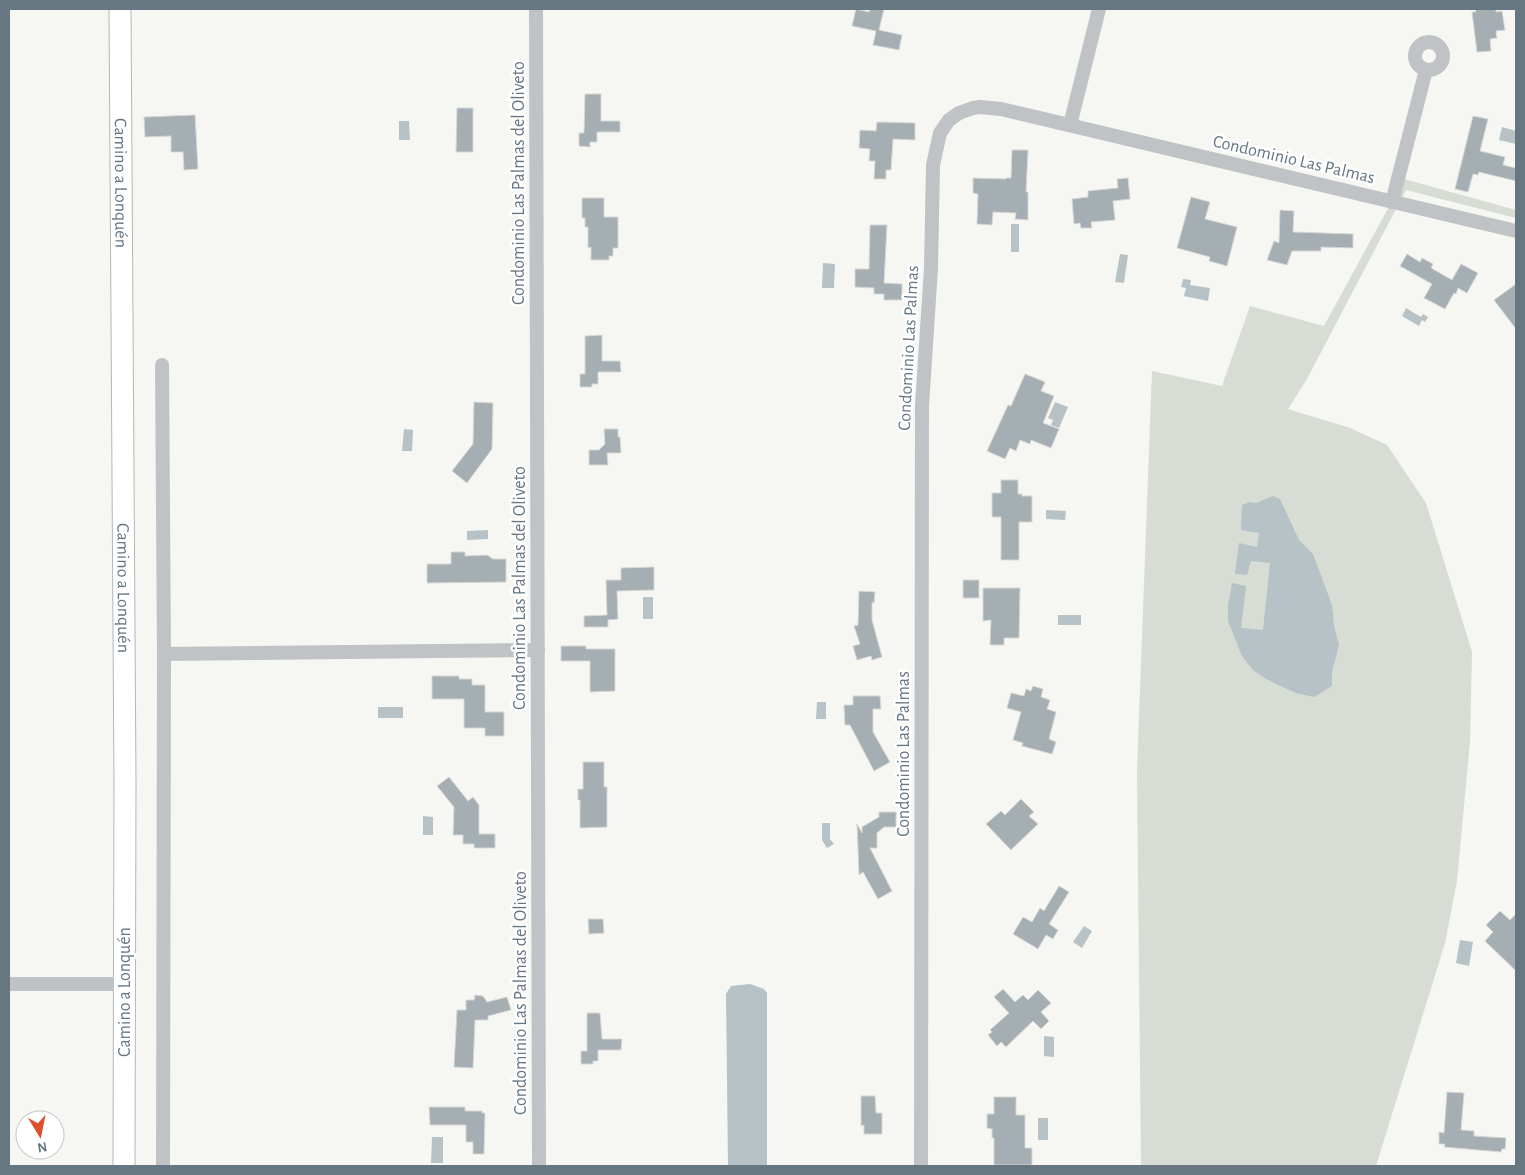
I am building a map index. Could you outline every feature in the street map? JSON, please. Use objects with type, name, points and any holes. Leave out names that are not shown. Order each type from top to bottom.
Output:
[{"type":"main road","name":"Camino a Lonquén","points":[[120,9],[125,783],[124,1166]]},
{"type":"street","name":"Condominio Las Palmas del Oliveto","points":[[536,9],[539,1166]]},
{"type":"street","points":[[1070,125],[1099,9]]},
{"type":"street","points":[[1392,202],[1426,70]]},
{"type":"street","name":"Condominio Las Palmas","points":[[921,1166],[922,406],[932,268],[935,157],[940,133],[946,123],[959,112],[973,108],[1001,109],[1516,231]]},
{"type":"street","points":[[162,365],[164,1166]]},
{"type":"street","points":[[164,654],[538,650]]},
{"type":"street","points":[[9,984],[124,984]]},
{"type":"shaded area","points":[[399,121],[409,121],[410,140],[399,140]]},
{"type":"shaded area","points":[[1502,127],[1516,131],[1516,144],[1499,140]]},
{"type":"shaded area","points":[[1404,179],[1516,210],[1516,218],[1406,190],[1307,379],[1288,409],[1350,428],[1387,445],[1426,503],[1472,652],[1470,741],[1457,881],[1445,943],[1376,1166],[1141,1166],[1137,770],[1152,371],[1222,386],[1250,306],[1324,326]]},
{"type":"shaded area","points":[[1011,224],[1019,224],[1019,252],[1011,252]]},
{"type":"shaded area","points":[[1120,254],[1128,255],[1124,283],[1115,282]]},
{"type":"shaded area","points":[[823,263],[835,264],[834,288],[822,288]]},
{"type":"shaded area","points":[[1183,279],[1191,280],[1190,285],[1210,288],[1208,301],[1184,296],[1186,288],[1181,287]]},
{"type":"shaded area","points":[[1406,308],[1421,317],[1423,314],[1428,317],[1425,322],[1422,320],[1419,326],[1402,316]]},
{"type":"shaded area","points":[[1055,402],[1068,407],[1059,428],[1051,425],[1053,420],[1048,418]]},
{"type":"shaded area","points":[[404,429],[413,430],[412,451],[402,451]]},
{"type":"shaded area","points":[[1273,496],[1280,499],[1299,540],[1313,554],[1332,605],[1334,626],[1339,645],[1332,672],[1332,686],[1314,697],[1296,693],[1268,680],[1253,670],[1242,656],[1228,621],[1228,606],[1232,583],[1246,586],[1241,628],[1263,630],[1270,563],[1251,561],[1247,575],[1235,574],[1239,543],[1257,547],[1259,533],[1241,530],[1242,505],[1250,502],[1256,503]]},
{"type":"shaded area","points":[[1046,510],[1066,511],[1065,520],[1046,519]]},
{"type":"shaded area","points":[[488,530],[488,539],[467,540],[467,531]]},
{"type":"shaded area","points":[[643,597],[653,597],[653,619],[643,619]]},
{"type":"shaded area","points":[[1058,615],[1081,615],[1081,625],[1058,625]]},
{"type":"shaded area","points":[[817,702],[826,702],[826,719],[816,719]]},
{"type":"shaded area","points":[[378,707],[403,707],[403,718],[378,718]]},
{"type":"shaded area","points":[[423,816],[433,817],[433,835],[423,835]]},
{"type":"shaded area","points":[[822,823],[830,823],[830,839],[834,844],[827,848],[822,840]]},
{"type":"shaded area","points":[[1084,926],[1092,931],[1082,948],[1073,942]]},
{"type":"shaded area","points":[[1460,940],[1473,942],[1469,966],[1456,963]]},
{"type":"shaded area","points":[[750,984],[764,989],[767,993],[767,1166],[728,1166],[726,994],[731,986]]},
{"type":"shaded area","points":[[1044,1036],[1054,1037],[1054,1057],[1044,1056]]},
{"type":"shaded area","points":[[1038,1118],[1048,1118],[1048,1140],[1038,1140]]},
{"type":"shaded area","points":[[432,1137],[443,1137],[443,1163],[431,1163]]},
{"type":"building","points":[[856,9],[869,12],[870,9],[884,9],[879,30],[902,35],[899,50],[873,45],[876,31],[852,26]]},
{"type":"building","points":[[1475,9],[1496,9],[1496,12],[1502,11],[1505,30],[1496,31],[1497,38],[1490,39],[1491,51],[1477,52],[1472,12],[1476,12]]},
{"type":"building","points":[[585,94],[601,94],[601,121],[620,121],[620,132],[597,132],[597,142],[590,142],[590,147],[579,146],[579,133],[584,133]]},
{"type":"building","points":[[457,108],[473,108],[473,152],[456,152]]},
{"type":"building","points":[[195,115],[198,169],[184,170],[183,152],[171,152],[171,136],[145,137],[144,117]]},
{"type":"building","points":[[1473,116],[1488,119],[1480,151],[1505,157],[1503,165],[1516,168],[1516,181],[1479,172],[1478,175],[1473,174],[1468,192],[1455,189]]},
{"type":"building","points":[[877,122],[915,123],[915,140],[893,139],[891,170],[886,170],[886,179],[874,179],[875,161],[869,161],[870,149],[859,148],[860,130],[876,131]]},
{"type":"building","points":[[1012,150],[1028,150],[1026,192],[1028,192],[1028,220],[1015,219],[1016,213],[993,212],[992,225],[977,224],[978,194],[973,193],[973,178],[1011,178]]},
{"type":"building","points":[[1128,178],[1130,199],[1113,201],[1115,220],[1091,222],[1092,228],[1081,228],[1080,223],[1074,224],[1072,199],[1088,197],[1088,191],[1118,188],[1117,179]]},
{"type":"building","points":[[1191,197],[1210,202],[1205,219],[1237,227],[1227,266],[1209,261],[1210,257],[1177,248]]},
{"type":"building","points":[[582,198],[604,198],[604,217],[618,217],[618,248],[613,248],[613,256],[609,256],[609,260],[591,260],[591,247],[588,248],[588,227],[585,227],[585,218],[582,218]]},
{"type":"building","points":[[1280,210],[1294,211],[1293,232],[1353,234],[1353,248],[1321,247],[1321,251],[1292,251],[1287,265],[1267,260],[1274,241],[1279,243]]},
{"type":"building","points":[[870,225],[887,225],[884,283],[902,284],[902,300],[884,300],[884,294],[874,294],[874,288],[855,287],[855,269],[869,269]]},
{"type":"building","points":[[1407,254],[1420,262],[1422,258],[1433,264],[1431,268],[1452,280],[1461,264],[1478,273],[1467,293],[1458,288],[1445,309],[1424,298],[1432,284],[1400,266]]},
{"type":"building","points":[[1516,284],[1516,329],[1494,300]]},
{"type":"building","points":[[602,335],[602,361],[620,361],[621,372],[598,372],[598,384],[592,384],[592,387],[580,387],[580,374],[585,374],[585,336]]},
{"type":"building","points":[[1025,374],[1045,382],[1041,391],[1054,396],[1043,423],[1059,429],[1051,448],[1031,440],[1030,444],[1020,440],[1016,451],[1010,448],[1005,459],[987,451],[1008,405],[1011,406]]},
{"type":"building","points":[[474,402],[493,403],[492,449],[467,483],[452,471],[473,444]]},
{"type":"building","points":[[604,429],[618,429],[621,453],[607,453],[608,465],[589,465],[589,450],[599,450],[605,444]]},
{"type":"building","points":[[1001,480],[1018,480],[1018,494],[1032,496],[1032,522],[1019,522],[1019,560],[1001,560],[1001,517],[992,517],[992,493],[1001,493]]},
{"type":"building","points":[[451,552],[465,552],[465,556],[487,555],[493,559],[506,559],[506,582],[427,583],[427,564],[451,564]]},
{"type":"building","points":[[654,567],[654,590],[617,591],[618,619],[608,620],[608,627],[584,627],[584,616],[607,615],[606,580],[621,580],[621,568]]},
{"type":"building","points":[[963,580],[979,580],[979,598],[963,598]]},
{"type":"building","points":[[983,588],[1020,588],[1019,638],[1004,638],[1004,645],[990,645],[991,620],[983,621]]},
{"type":"building","points":[[859,591],[875,592],[874,603],[872,602],[872,620],[882,657],[872,660],[871,656],[857,660],[853,646],[860,644],[854,626],[858,625]]},
{"type":"building","points":[[561,646],[586,646],[586,649],[615,649],[615,691],[590,692],[590,661],[561,661]]},
{"type":"building","points":[[432,676],[459,676],[459,679],[472,679],[472,685],[485,685],[485,712],[504,712],[504,736],[485,736],[485,728],[464,728],[464,699],[432,699]]},
{"type":"building","points":[[1033,686],[1043,689],[1041,697],[1050,700],[1047,709],[1056,712],[1049,739],[1056,742],[1052,754],[1022,746],[1023,743],[1013,740],[1021,712],[1007,708],[1011,693],[1024,696],[1026,689],[1031,691]]},
{"type":"building","points":[[853,696],[880,696],[881,709],[873,709],[873,732],[890,762],[874,771],[850,725],[845,725],[844,705],[853,705]]},
{"type":"building","points":[[583,762],[604,762],[604,787],[607,787],[607,827],[580,828],[578,789],[583,789]]},
{"type":"building","points":[[449,777],[468,801],[473,797],[479,805],[479,834],[495,834],[495,848],[474,848],[474,844],[463,844],[463,835],[453,835],[454,807],[437,786]]},
{"type":"building","points":[[1021,799],[1034,812],[1029,816],[1038,824],[1011,850],[986,824],[1001,811],[1005,815]]},
{"type":"building","points":[[879,812],[896,812],[896,827],[884,827],[877,833],[877,848],[870,848],[892,891],[878,899],[863,872],[859,875],[857,824],[862,833],[862,827],[879,817]]},
{"type":"building","points":[[1059,886],[1069,892],[1049,924],[1058,930],[1053,939],[1046,935],[1038,949],[1013,934],[1023,917],[1032,922],[1040,908],[1044,911]]},
{"type":"building","points":[[1500,911],[1510,920],[1516,914],[1516,971],[1485,941],[1493,932],[1486,925]]},
{"type":"building","points":[[588,919],[603,919],[604,933],[589,934]]},
{"type":"building","points":[[1003,989],[1015,1002],[1023,995],[1028,1000],[1038,990],[1051,1003],[1041,1012],[1049,1021],[1041,1029],[1033,1021],[1006,1047],[1001,1042],[997,1046],[988,1035],[992,1032],[990,1030],[1009,1013],[994,997]]},
{"type":"building","points":[[475,995],[483,996],[487,1002],[507,997],[511,1010],[488,1016],[488,1020],[475,1020],[473,1068],[454,1067],[457,1010],[466,1010],[466,1000],[474,1000]]},
{"type":"building","points":[[587,1013],[600,1013],[602,1039],[622,1039],[621,1050],[598,1050],[598,1061],[593,1061],[593,1064],[581,1064],[581,1051],[587,1051]]},
{"type":"building","points":[[1447,1092],[1464,1093],[1461,1130],[1474,1131],[1474,1136],[1506,1138],[1505,1149],[1502,1149],[1501,1152],[1444,1147],[1445,1144],[1439,1144],[1439,1132],[1444,1133]]},
{"type":"building","points":[[861,1096],[875,1096],[876,1113],[882,1113],[882,1134],[864,1134],[864,1125],[861,1126]]},
{"type":"building","points":[[994,1097],[1016,1097],[1016,1115],[1025,1115],[1025,1148],[1032,1148],[1032,1165],[994,1165],[994,1138],[992,1138],[992,1129],[987,1128],[987,1114],[994,1114]]},
{"type":"building","points":[[429,1107],[465,1107],[465,1111],[482,1111],[482,1113],[485,1113],[484,1154],[473,1154],[473,1142],[466,1142],[466,1125],[430,1125]]}]
